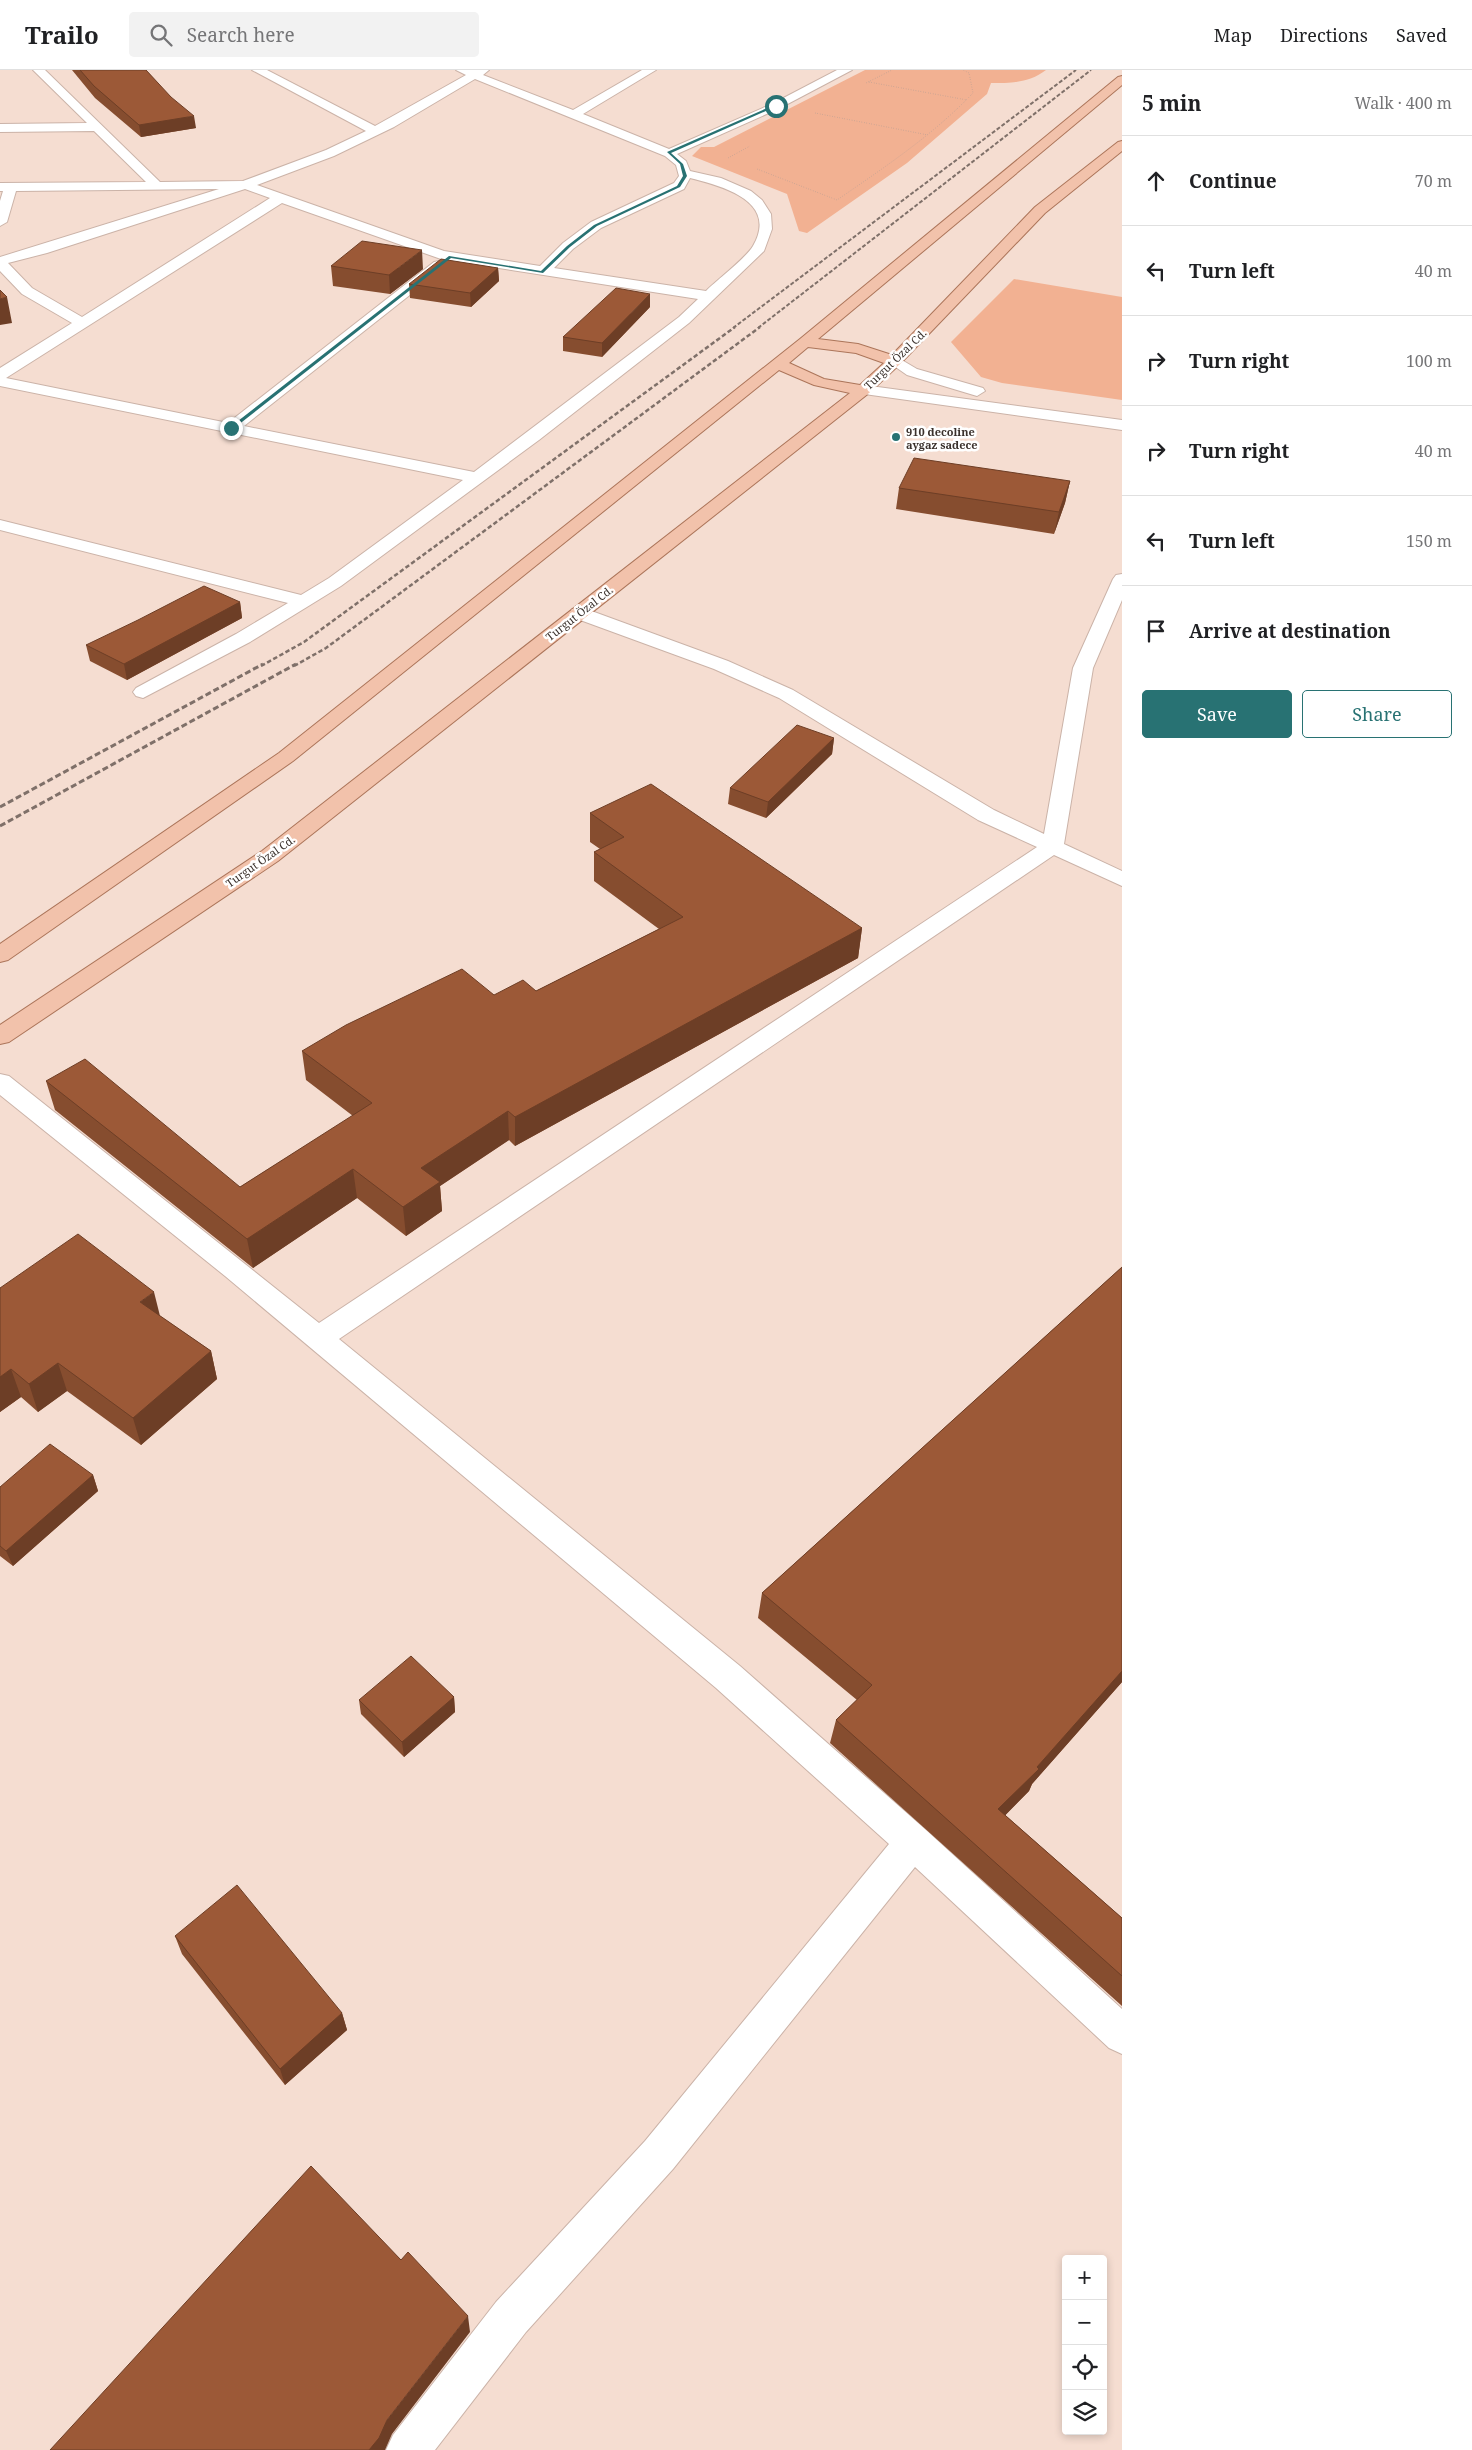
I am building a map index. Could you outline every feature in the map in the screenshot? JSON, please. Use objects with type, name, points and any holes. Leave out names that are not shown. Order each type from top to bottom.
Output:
[{"type":"main road","points":[[0,955],[286,757],[805,342],[1122,79]]},
{"type":"main road","name":"Turgut Özal Cd.","points":[[0,1036],[270,856],[863,390],[895,362],[1040,210],[1122,145]]},
{"type":"main road","points":[[805,342],[858,349],[895,362]]},
{"type":"main road","points":[[778,363],[803,378],[822,385],[863,390]]},
{"type":"street","points":[[39,70],[156,185]]},
{"type":"street","points":[[258,70],[375,131]]},
{"type":"street","points":[[462,70],[478,73],[573,115],[669,153],[682,164],[685,176],[679,186],[596,226],[568,246],[542,272]]},
{"type":"street","points":[[573,115],[650,70]]},
{"type":"street","points":[[669,153],[776,106],[846,70]]},
{"type":"street","points":[[83,323],[27,291],[0,262],[245,185],[330,152],[375,131],[478,73]]},
{"type":"street","points":[[0,128],[97,127]]},
{"type":"street","points":[[143,692],[243,638],[336,582],[676,326],[759,248],[766,235],[766,219],[761,204],[745,193],[720,182],[684,172]]},
{"type":"street","points":[[0,222],[6,187],[245,185],[450,257],[709,296]]},
{"type":"street","points":[[0,375],[280,198]]},
{"type":"street","points":[[231,428],[450,257]]},
{"type":"street","points":[[895,362],[912,372],[975,391],[1122,413]]},
{"type":"street","points":[[0,381],[476,478]]},
{"type":"street","points":[[863,390],[1122,425]]},
{"type":"street","points":[[0,525],[304,601]]},
{"type":"street","points":[[318,1338],[1053,846],[1083,668],[1122,579]]},
{"type":"street","points":[[579,613],[721,665],[786,694],[986,815],[1122,879]]},
{"type":"street","points":[[0,1082],[235,1269],[728,1677],[914,1842],[1122,2035]]},
{"type":"street","points":[[408,2450],[510,2317],[659,2155],[914,1842]]},
{"type":"path","points":[[860,87],[892,70]]},
{"type":"path","points":[[755,168],[837,200],[892,163],[957,111],[973,93],[969,73],[963,70]]},
{"type":"path","points":[[868,82],[967,100]]},
{"type":"path","points":[[820,108],[812,112],[928,135]]},
{"type":"path","points":[[736,162],[728,158],[753,144]]},
{"type":"shaded area","points":[[865,70],[1046,70],[1026,80],[991,83],[987,94],[907,163],[807,233],[799,231],[787,194],[692,156],[701,147],[714,147]]},
{"type":"shaded area","points":[[1014,279],[1122,297],[1122,400],[1002,383],[981,377],[951,342]]},
{"type":"building","points":[[80,70],[146,70],[171,97],[194,116],[139,125],[94,86]]},
{"type":"building","points":[[362,241],[422,250],[389,275],[331,266]]},
{"type":"building","points":[[441,259],[498,268],[470,293],[409,284]]},
{"type":"building","points":[[616,288],[650,294],[602,343],[563,337]]},
{"type":"building","points":[[0,290],[7,297],[0,299]]},
{"type":"building","points":[[914,458],[1070,481],[1059,512],[899,488]]},
{"type":"building","points":[[204,586],[240,602],[124,664],[86,645],[138,620]]},
{"type":"building","points":[[797,725],[834,738],[768,802],[730,788]]},
{"type":"building","points":[[651,784],[862,928],[515,1117],[508,1111],[421,1168],[440,1182],[403,1207],[353,1169],[247,1239],[46,1081],[85,1059],[240,1187],[372,1103],[302,1051],[346,1025],[462,969],[494,995],[523,980],[536,991],[683,917],[594,852],[624,837],[590,813]]},
{"type":"building","points":[[78,1234],[154,1292],[140,1302],[211,1351],[133,1418],[58,1363],[29,1384],[11,1369],[0,1377],[0,1288]]},
{"type":"building","points":[[1122,1267],[1122,1671],[1037,1767],[1039,1769],[998,1809],[1122,1918],[1122,1976],[836,1720],[872,1685],[762,1593]]},
{"type":"building","points":[[50,1444],[93,1475],[6,1551],[0,1546],[0,1487]]},
{"type":"building","points":[[411,1656],[454,1697],[402,1742],[359,1700]]},
{"type":"building","points":[[237,1885],[342,2013],[280,2069],[175,1936]]},
{"type":"building","points":[[311,2166],[401,2260],[408,2252],[468,2316],[387,2420],[379,2438],[369,2450],[50,2450]]},
{"type":"railway","points":[[733,328],[1076,70]]},
{"type":"railway","points":[[758,328],[1091,70]]},
{"type":"railway","points":[[261,666],[304,642],[735,327]]},
{"type":"railway","points":[[294,666],[326,648],[760,327]]},
{"type":"railway","points":[[0,807],[263,664]]},
{"type":"railway","points":[[0,826],[296,664]]},
{"type":"place","name":"910 decoline aygaz sadece","points":[[896,437]]},
{"type":"route","points":[[231,428],[450,257],[542,272],[568,246],[596,226],[658,198],[679,186],[685,176],[682,164],[669,153],[776,106]]}]
